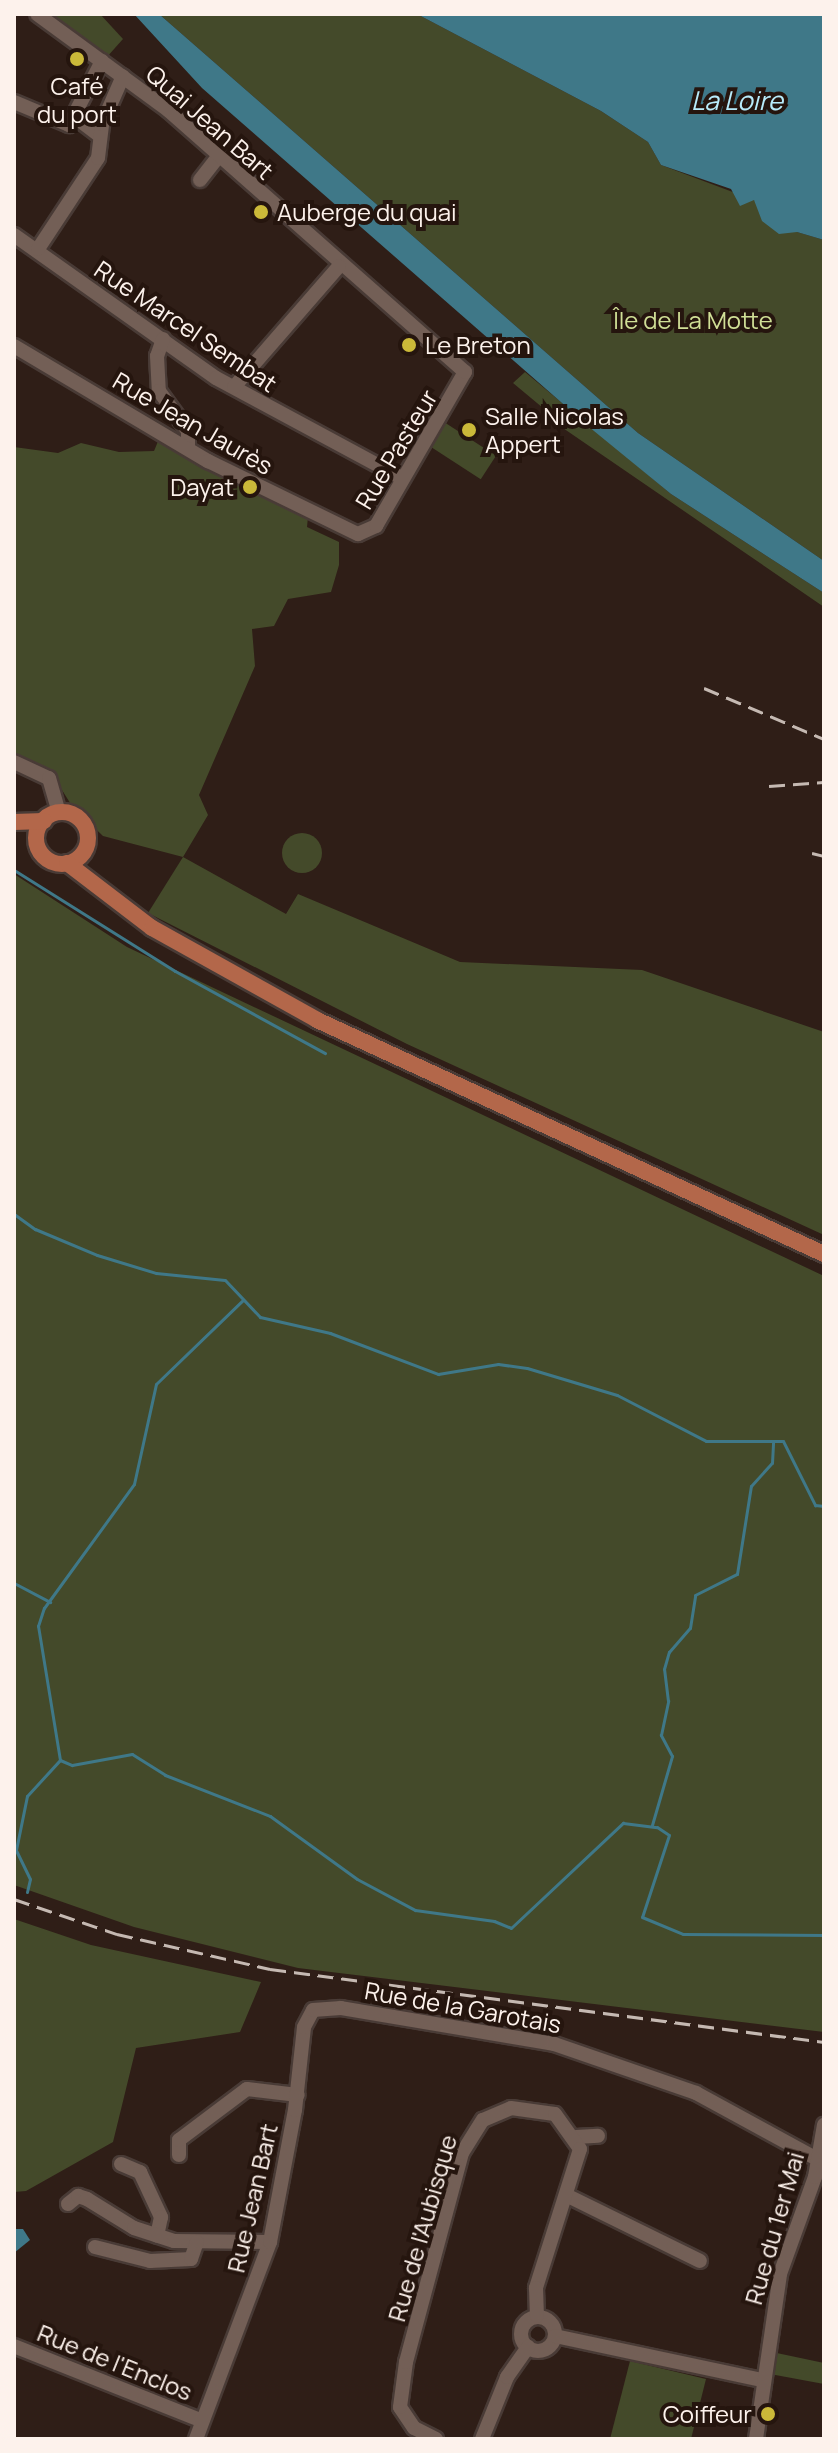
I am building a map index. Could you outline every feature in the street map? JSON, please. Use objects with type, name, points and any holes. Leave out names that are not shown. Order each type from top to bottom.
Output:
[{"type":"main road","points":[[37,844],[51,817]]},
{"type":"main road","points":[[14,822],[51,817],[83,823],[86,848],[104,890]]},
{"type":"main road","points":[[14,831],[37,844],[50,861],[67,863],[152,928],[317,1020],[824,1254]]},
{"type":"main road","points":[[67,863],[86,848]]},
{"type":"street","name":"Quai Jean Bart","points":[[37,14],[123,76],[465,372]]},
{"type":"street","points":[[72,121],[102,61]]},
{"type":"street","points":[[38,249],[98,158],[99,135],[123,76]]},
{"type":"street","points":[[14,102],[72,121],[99,135]]},
{"type":"street","points":[[200,180],[218,157]]},
{"type":"street","name":"Rue Marcel Sembat","points":[[14,235],[234,387],[400,477]]},
{"type":"street","points":[[234,387],[339,266]]},
{"type":"street","points":[[163,339],[157,356],[159,391],[188,431],[188,446]]},
{"type":"street","name":"Rue Jean Jaurès","points":[[14,346],[188,446],[353,533]]},
{"type":"street","name":"Rue Pasteur","points":[[353,533],[372,530],[400,477],[465,372]]},
{"type":"street","points":[[14,762],[49,778],[51,817]]},
{"type":"street","name":"Rue de la Garotais","points":[[302,2053],[307,2018],[324,2006],[528,2037],[696,2093],[821,2156]]},
{"type":"street","name":"Rue Jean Bart","points":[[196,2439],[200,2420],[270,2242],[298,2095],[302,2053]]},
{"type":"street","points":[[179,2155],[179,2140],[247,2089],[298,2095]]},
{"type":"street","name":"Rue de l'Aubisque","points":[[436,2439],[406,2420],[399,2393],[462,2153],[483,2120],[511,2108],[555,2114],[576,2137]]},
{"type":"street","name":"Rue du 1er Mai","points":[[756,2439],[762,2380],[780,2274],[818,2188],[824,2125]]},
{"type":"street","points":[[528,2347],[521,2331],[537,2316],[536,2288],[579,2159],[576,2137],[598,2136]]},
{"type":"street","points":[[121,2164],[140,2172],[161,2217],[157,2236]]},
{"type":"street","points":[[68,2204],[78,2196],[87,2199],[157,2236],[197,2242],[270,2242]]},
{"type":"street","points":[[568,2196],[700,2261]]},
{"type":"street","points":[[95,2247],[150,2261],[191,2259],[197,2242]]},
{"type":"street","points":[[537,2316],[551,2322],[555,2336]]},
{"type":"street","points":[[555,2336],[762,2380]]},
{"type":"street","points":[[528,2347],[542,2350],[555,2336]]},
{"type":"street","name":"Rue de l'Enclos","points":[[14,2346],[200,2420]]},
{"type":"street","points":[[482,2439],[507,2377],[528,2347]]},
{"type":"green space","points":[[56,14],[100,14],[123,39],[106,58],[53,19]]},
{"type":"green space","name":"Île de La Motte","points":[[159,14],[417,14],[601,111],[648,142],[661,165],[754,200],[797,232],[824,240],[824,561],[638,433]]},
{"type":"green space","points":[[525,372],[671,494],[824,593],[824,607],[541,413],[543,408],[513,383]]},
{"type":"green space","points":[[444,422],[496,456],[481,479],[429,445]]},
{"type":"green space","points":[[159,439],[308,517],[307,527],[339,542],[339,565],[331,592],[288,599],[274,626],[252,629],[255,666],[199,795],[208,815],[183,857],[103,836],[72,806],[50,771],[14,758],[14,447],[58,453],[81,443],[119,452],[154,451]]},
{"type":"green space","points":[[302,833],[316,839],[322,853],[316,867],[302,873],[288,867],[282,853],[288,839]]},
{"type":"green space","points":[[183,857],[286,914],[298,894],[460,962],[642,970],[824,1032],[824,1235],[407,1044],[148,913]]},
{"type":"green space","points":[[14,874],[127,947],[824,1276],[824,2032],[298,1968],[134,1927],[14,1885]]},
{"type":"green space","points":[[14,1919],[91,1945],[261,1982],[240,2032],[136,2048],[113,2142],[26,2191],[14,2192]]},
{"type":"green space","points":[[772,2352],[824,2363],[824,2384],[770,2374]]},
{"type":"green space","points":[[630,2361],[706,2379],[691,2439],[610,2439]]},
{"type":"water","points":[[134,14],[159,14],[638,433],[824,561],[824,593],[671,494],[594,431],[202,88]]},
{"type":"water","name":"La Loire","points":[[417,14],[824,14],[824,240],[797,232],[779,234],[762,221],[754,200],[740,206],[731,189],[661,165],[648,142],[601,111]]},
{"type":"water","points":[[14,2229],[23,2229],[30,2240],[14,2253]]},
{"type":"waterway","points":[[14,870],[175,971],[325,1053]]},
{"type":"waterway","points":[[14,1214],[35,1229],[97,1255],[156,1273],[225,1280],[260,1317],[330,1333],[438,1374],[498,1364],[527,1368],[617,1395],[706,1441],[783,1441],[815,1505],[824,1506]]},
{"type":"waterway","points":[[60,1760],[38,1626],[44,1608],[134,1484],[156,1384],[243,1300]]},
{"type":"waterway","points":[[652,1825],[672,1756],[661,1735],[668,1701],[664,1669],[669,1652],[690,1628],[695,1595],[737,1574],[751,1486],[772,1463],[773,1441]]},
{"type":"waterway","points":[[14,1583],[50,1602]]},
{"type":"waterway","points":[[27,1892],[30,1879],[16,1850],[27,1796],[60,1760],[72,1765],[132,1754],[165,1775],[270,1816],[357,1879],[415,1910],[494,1921],[511,1928],[623,1823],[657,1827],[669,1835],[642,1917],[683,1934],[824,1935]]},
{"type":"railway","points":[[704,688],[824,739]]},
{"type":"railway","points":[[769,786],[824,782]]},
{"type":"railway","points":[[812,853],[824,856]]},
{"type":"railway","points":[[14,1899],[117,1934],[270,1969],[824,2042]]},
{"type":"place","name":"Café du port","points":[[77,59]]},
{"type":"place","name":"Auberge du quai","points":[[261,212]]},
{"type":"place","name":"Le Breton","points":[[409,345]]},
{"type":"place","name":"Salle Nicolas Appert","points":[[469,430]]},
{"type":"place","name":"Dayat","points":[[250,487]]},
{"type":"place","name":"Coiffeur","points":[[768,2414]]}]
